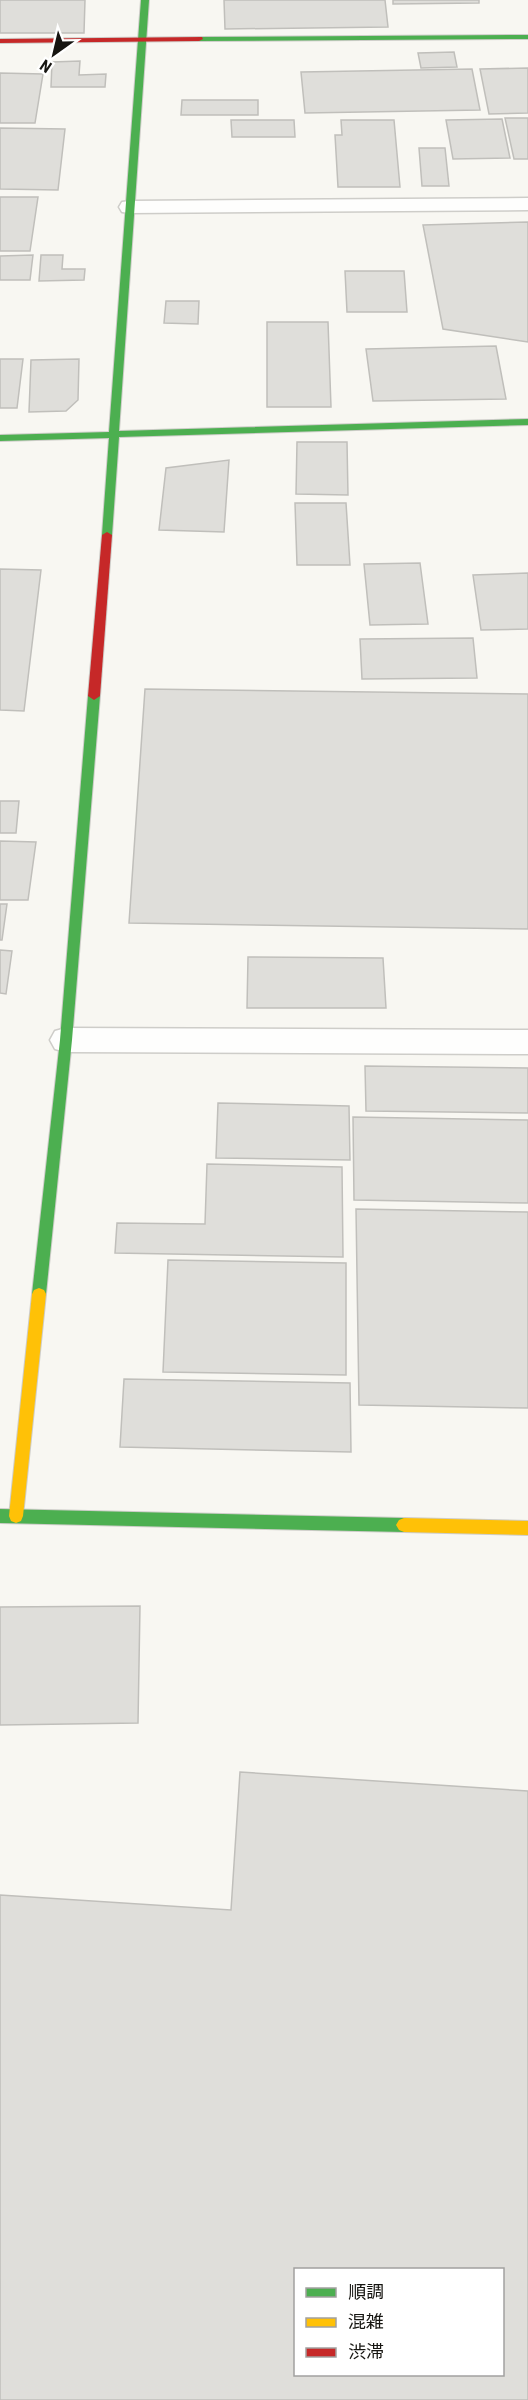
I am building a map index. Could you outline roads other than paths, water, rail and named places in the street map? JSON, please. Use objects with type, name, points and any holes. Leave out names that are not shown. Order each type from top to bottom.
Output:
[{"type":"street","points":[[16,1516],[66,1040],[115,434],[145,0]]},
{"type":"street","points":[[0,41],[528,37]]},
{"type":"street","points":[[130,207],[528,204]]},
{"type":"street","points":[[0,438],[528,422]]},
{"type":"street","points":[[66,1040],[528,1042]]},
{"type":"street","points":[[0,1516],[528,1528]]}]
